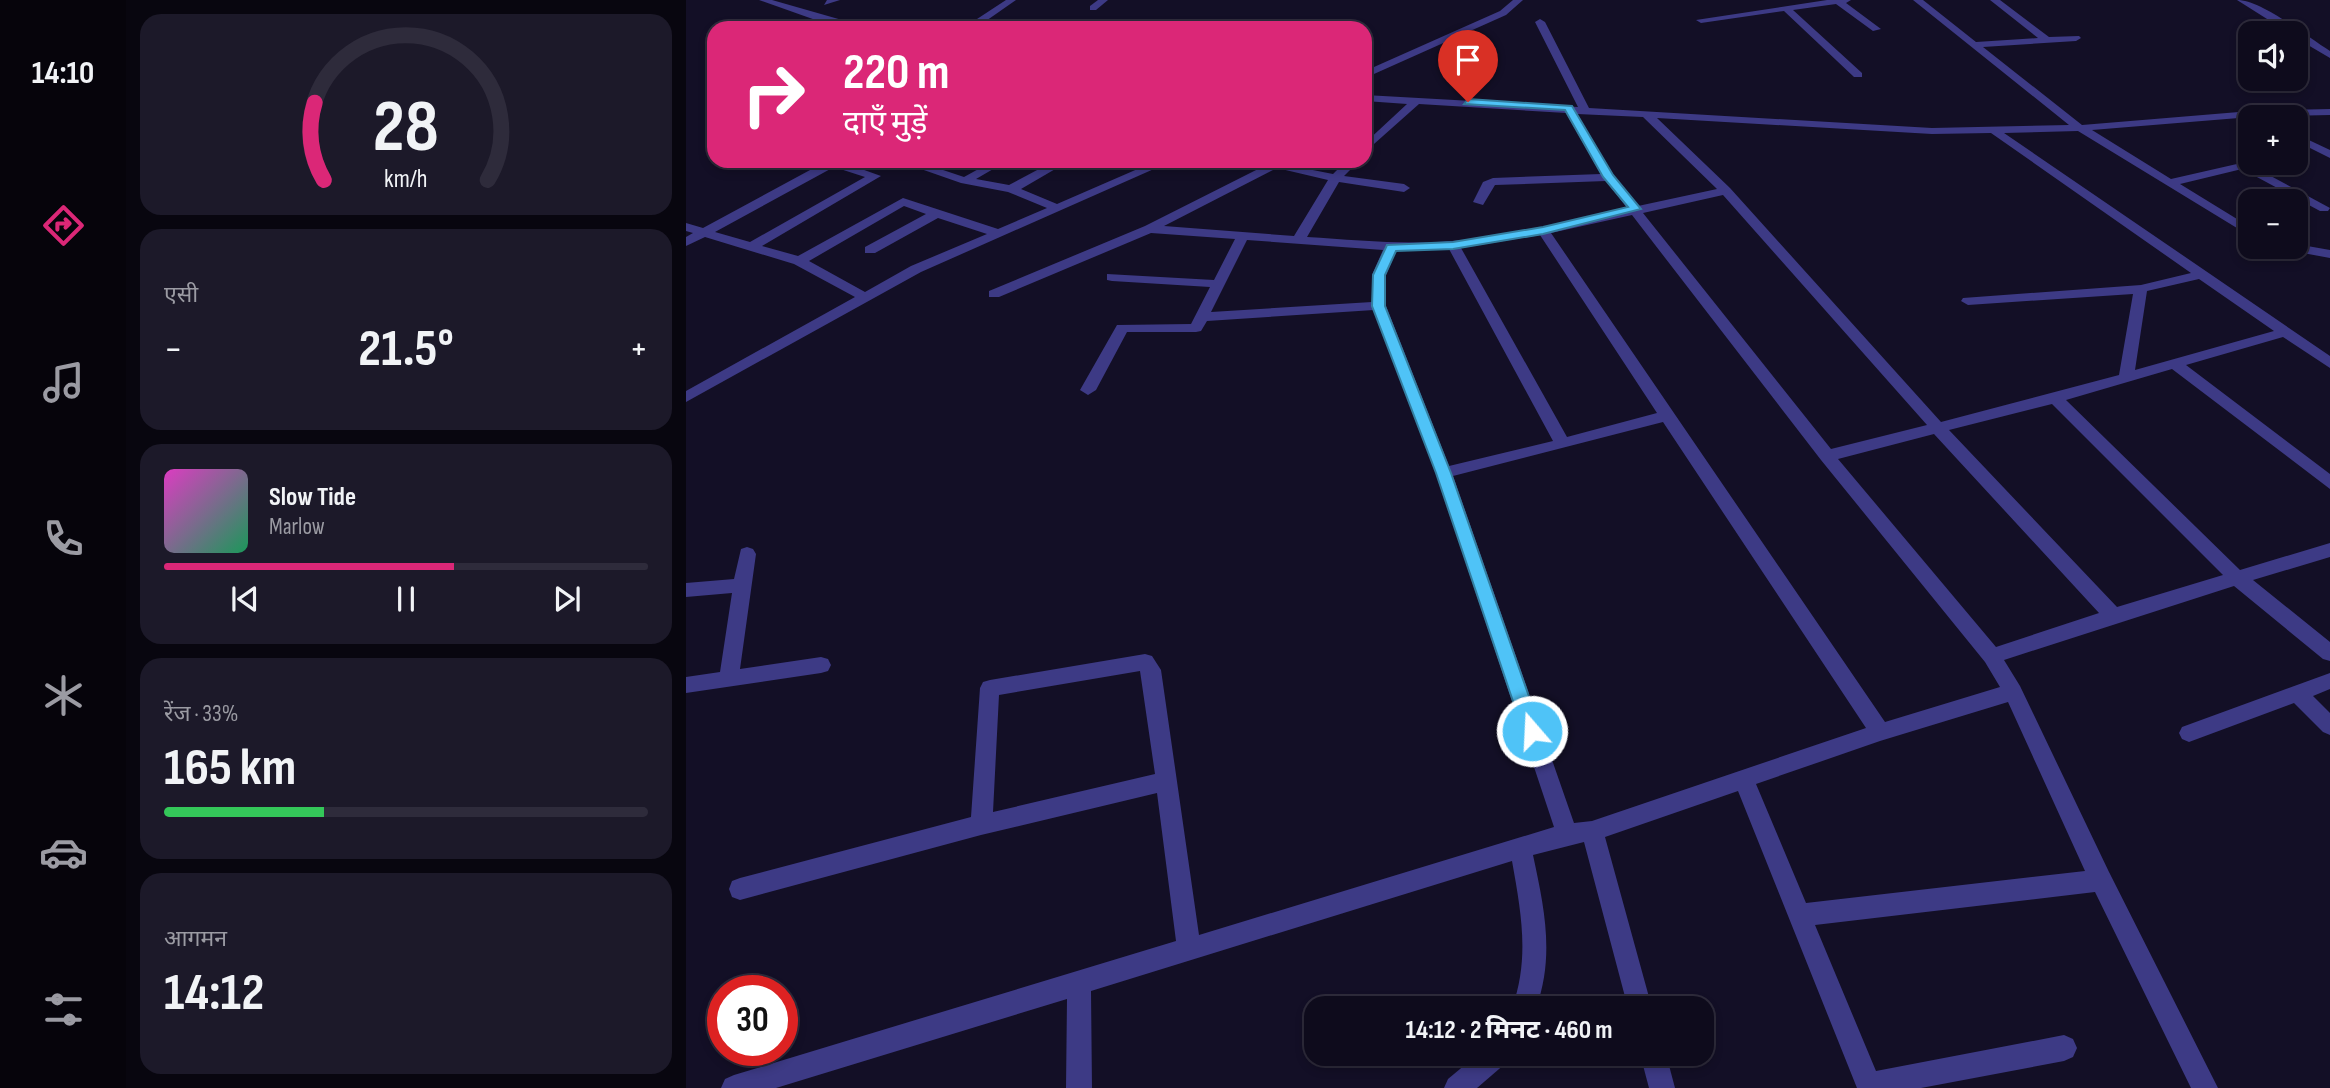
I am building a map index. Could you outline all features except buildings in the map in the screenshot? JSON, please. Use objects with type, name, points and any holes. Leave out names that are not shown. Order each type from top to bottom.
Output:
[{"type":"street","points":[[763,0],[827,21]]},
{"type":"street","points":[[980,21],[1012,0]]},
{"type":"street","points":[[1093,8],[1104,0]]},
{"type":"street","points":[[1372,72],[1503,13],[1519,0]]},
{"type":"street","points":[[1917,0],[2080,128],[2173,182],[2238,224]]},
{"type":"street","points":[[1994,0],[2047,40]]},
{"type":"street","points":[[2241,0],[2274,21]]},
{"type":"street","points":[[1701,20],[1842,1],[1876,29]]},
{"type":"street","points":[[1786,8],[1858,75]]},
{"type":"street","points":[[1540,22],[1584,109]]},
{"type":"street","points":[[1974,45],[2076,37]]},
{"type":"street","points":[[2308,42],[2330,55]]},
{"type":"street","points":[[1372,98],[1869,128],[1996,132],[2238,117]]},
{"type":"street","points":[[1372,143],[1418,100]]},
{"type":"street","points":[[1568,108],[1609,177],[1827,456],[1992,656],[2013,692],[2101,880],[2205,1088]]},
{"type":"street","points":[[2308,113],[2330,112]]},
{"type":"street","points":[[1645,113],[1726,191],[1937,426],[2113,615]]},
{"type":"street","points":[[1996,132],[2330,363]]},
{"type":"street","points":[[2308,143],[2325,152]]},
{"type":"street","points":[[2173,182],[2238,167]]},
{"type":"street","points":[[686,242],[818,168]]},
{"type":"street","points":[[753,247],[876,176],[849,168]]},
{"type":"street","points":[[922,168],[965,181],[1011,189],[1056,208]]},
{"type":"street","points":[[965,181],[988,168]]},
{"type":"street","points":[[1011,189],[1050,168]]},
{"type":"street","points":[[686,397],[916,269],[1150,168]]},
{"type":"street","points":[[994,294],[1149,229],[1266,168]]},
{"type":"street","points":[[1296,168],[1335,178],[1404,188]]},
{"type":"street","points":[[1299,239],[1335,178],[1346,168]]},
{"type":"street","points":[[2261,175],[2324,208]]},
{"type":"street","points":[[1479,202],[1487,185],[1493,182],[1609,177]]},
{"type":"street","points":[[1149,229],[1391,247],[1453,245],[1543,231],[1726,191]]},
{"type":"street","points":[[799,261],[900,203],[907,202],[997,233]]},
{"type":"street","points":[[870,250],[937,213]]},
{"type":"street","points":[[686,227],[799,261],[866,298]]},
{"type":"street","points":[[1543,231],[1880,732]]},
{"type":"street","points":[[1195,328],[1243,236]]},
{"type":"street","points":[[1453,245],[1563,444]]},
{"type":"street","points":[[1391,247],[1379,275],[1378,306],[1444,473],[1567,834]]},
{"type":"street","points":[[2308,250],[2330,254]]},
{"type":"street","points":[[1968,301],[2141,289],[2201,274]]},
{"type":"street","points":[[1112,277],[1218,284]]},
{"type":"street","points":[[2126,378],[2141,289]]},
{"type":"street","points":[[1088,390],[1122,328],[1195,328],[1378,306]]},
{"type":"street","points":[[1827,456],[2055,398],[2285,332]]},
{"type":"street","points":[[2176,365],[2330,483]]},
{"type":"street","points":[[2055,398],[2237,578],[2330,653]]},
{"type":"street","points":[[1444,473],[1666,416]]},
{"type":"street","points":[[1992,656],[2113,615],[2330,550]]},
{"type":"street","points":[[729,679],[747,554]]},
{"type":"street","points":[[686,590],[742,585]]},
{"type":"street","points":[[981,825],[988,692],[997,684],[1145,662],[1150,670],[1189,948]]},
{"type":"street","points":[[686,685],[821,665]]},
{"type":"street","points":[[2189,733],[2330,681]]},
{"type":"street","points":[[734,1088],[1567,834],[1592,831],[1880,732],[2013,692]]},
{"type":"street","points":[[2297,693],[2330,726]]},
{"type":"street","points":[[1743,778],[1870,1087],[2064,1048]]},
{"type":"street","points":[[740,889],[981,825],[1166,781]]},
{"type":"street","points":[[1592,831],[1637,996]]},
{"type":"street","points":[[1521,848],[1538,950],[1535,976],[1528,996]]},
{"type":"street","points":[[1799,915],[2101,880]]},
{"type":"street","points":[[1079,981],[1079,1088]]},
{"type":"street","points":[[1457,1088],[1482,1066]]},
{"type":"street","points":[[1656,1066],[1662,1088]]},
{"type":"route","points":[[1468,102],[1568,108],[1609,177],[1635,209],[1543,231],[1453,245],[1391,247],[1379,275],[1378,306],[1444,473],[1532,731]]}]
